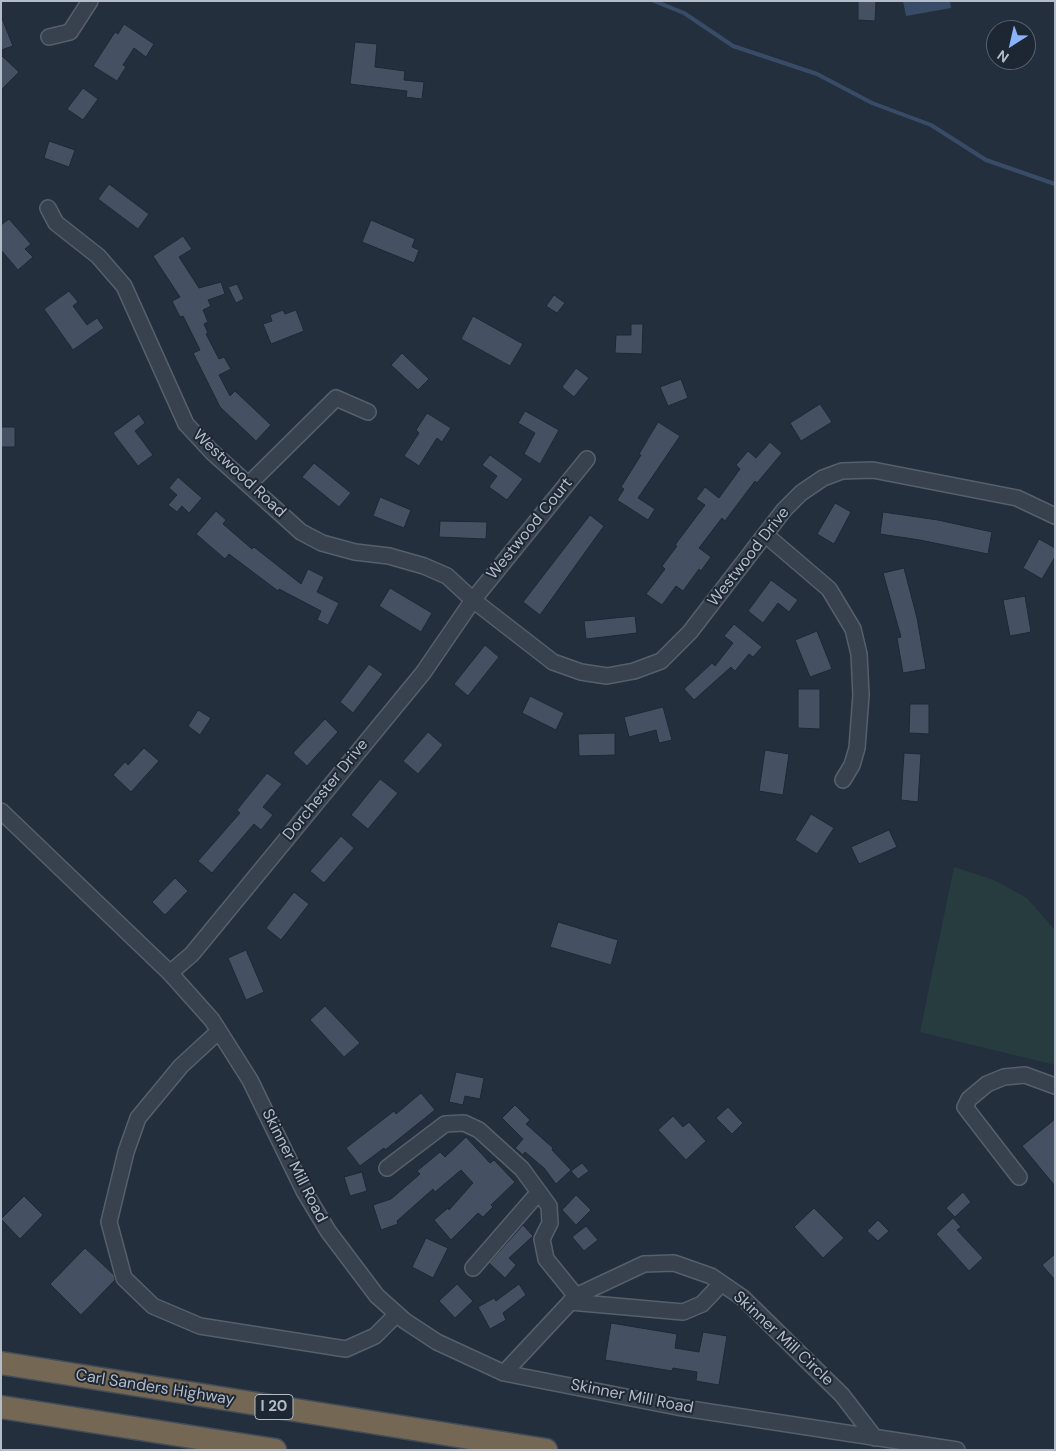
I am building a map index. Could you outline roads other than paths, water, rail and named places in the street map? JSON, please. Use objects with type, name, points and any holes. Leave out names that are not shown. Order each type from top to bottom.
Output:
[{"type":"highway","name":"Carl Sanders Highway","points":[[1,1364],[546,1450]]},
{"type":"highway","points":[[1,1407],[275,1450]]},
{"type":"street","points":[[49,37],[70,32],[90,1]]},
{"type":"street","name":"Westwood Road","points":[[48,208],[56,223],[98,256],[124,286],[186,424],[212,452],[250,483],[301,532],[322,543],[355,552],[389,556],[424,566],[447,576],[474,600]]},
{"type":"street","points":[[250,483],[336,398],[368,412]]},
{"type":"street","name":"Westwood Court","points":[[474,600],[587,459]]},
{"type":"street","name":"Westwood Drive","points":[[474,600],[553,662],[581,672],[607,676],[634,671],[661,661],[690,632],[767,536],[784,510],[823,478],[842,472],[872,470],[1017,498],[1055,516]]},
{"type":"street","points":[[767,536],[829,588],[853,629],[859,654],[861,695],[857,748],[852,765],[843,780]]},
{"type":"street","name":"Dorchester Drive","points":[[170,973],[198,947],[423,673],[474,600]]},
{"type":"street","name":"Skinner Mill Road","points":[[1,811],[170,973],[218,1031],[250,1080],[304,1191],[328,1231],[377,1296],[397,1314],[437,1342],[504,1373],[677,1406],[957,1450]]},
{"type":"street","points":[[218,1031],[181,1066],[138,1118],[126,1152],[109,1222],[124,1278],[153,1306],[200,1326],[346,1349],[375,1336],[397,1314]]},
{"type":"street","points":[[1019,1177],[965,1107],[969,1099],[987,1084],[1004,1077],[1026,1075],[1055,1086]]},
{"type":"street","points":[[387,1168],[445,1124],[464,1123],[479,1130],[522,1169],[549,1206],[550,1223],[542,1239],[546,1259],[573,1299],[683,1312],[702,1304],[722,1284]]},
{"type":"street","points":[[473,1268],[539,1192]]},
{"type":"street","name":"Skinner Mill Circle","points":[[504,1373],[573,1299],[644,1264],[674,1263],[711,1276],[742,1298],[842,1395],[875,1438]]},
{"type":"water","points":[[903,1],[950,1],[951,8],[906,16]]},
{"type":"waterway","points":[[654,1],[684,13],[733,46],[817,74],[872,103],[931,125],[986,160],[1055,184]]}]
